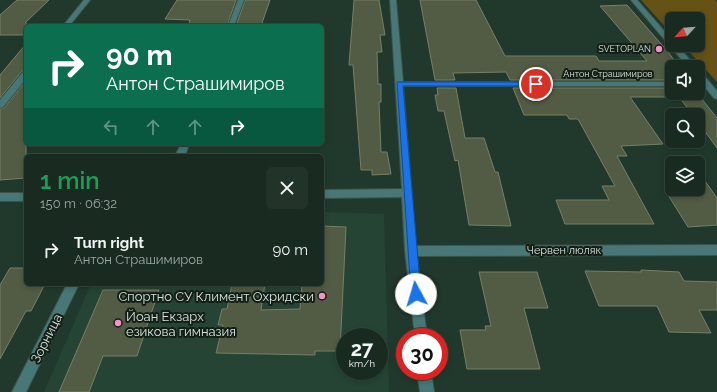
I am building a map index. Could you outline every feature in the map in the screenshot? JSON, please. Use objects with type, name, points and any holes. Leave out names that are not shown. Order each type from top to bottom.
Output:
[{"type":"street","points":[[68,24],[87,0]]},
{"type":"street","points":[[231,24],[241,0]]},
{"type":"street","points":[[393,0],[411,251],[420,328]]},
{"type":"street","points":[[634,0],[665,35]]},
{"type":"street","points":[[680,52],[686,60]]},
{"type":"street","points":[[0,105],[24,76]]},
{"type":"street","name":"Антон Страшимиров","points":[[399,84],[665,84]]},
{"type":"street","points":[[705,86],[717,96]]},
{"type":"street","points":[[324,194],[407,193]]},
{"type":"street","points":[[0,197],[24,197]]},
{"type":"street","name":"Червен люляк","points":[[411,251],[717,250]]},
{"type":"street","name":"Зорница","points":[[19,392],[72,286]]},
{"type":"street","points":[[425,380],[426,392]]},
{"type":"shaded area","points":[[641,0],[715,0],[717,2],[717,82],[705,69],[705,60],[697,60],[689,52],[705,52],[705,12],[665,12],[665,26]]},
{"type":"shaded area","points":[[324,212],[384,214],[387,328],[336,328],[336,380],[388,380],[388,356],[389,392],[44,392],[90,286],[324,286]]},
{"type":"building","points":[[17,0],[49,0],[26,22],[26,24],[24,24],[24,35],[0,35],[0,15]]},
{"type":"building","points":[[177,0],[236,0],[228,24],[189,24],[190,20],[165,19]]},
{"type":"building","points":[[245,0],[270,0],[262,24],[237,24]]},
{"type":"building","points":[[354,0],[379,0],[385,35],[380,35],[382,52],[377,52],[378,84],[381,84],[381,102],[379,102],[381,152],[387,152],[391,174],[372,175],[372,170],[361,170],[353,65],[349,65]]},
{"type":"building","points":[[420,0],[476,0],[505,56],[596,56],[599,61],[647,61],[600,6],[627,5],[665,48],[665,52],[668,52],[674,60],[665,60],[665,80],[510,80],[506,72],[453,73],[455,80],[435,80]]},
{"type":"building","points":[[24,46],[24,70],[0,98],[0,75]]},
{"type":"building","points":[[24,83],[24,146],[26,146],[26,154],[24,154],[24,178],[0,180],[0,109],[4,108]]},
{"type":"building","points":[[437,88],[456,88],[465,138],[484,138],[495,172],[498,172],[511,226],[469,225],[458,160],[455,161],[444,111],[438,111],[435,95],[438,95]]},
{"type":"building","points":[[513,88],[665,88],[665,97],[630,97],[663,144],[621,146],[627,156],[617,156],[654,224],[565,224],[556,200],[609,200],[602,186],[615,186],[578,119],[569,119],[567,115],[524,115]]},
{"type":"building","points":[[681,100],[703,100],[717,118],[717,148],[705,132],[705,108],[688,108]]},
{"type":"building","points":[[705,181],[717,198],[717,225],[688,227],[669,196],[705,196]]},
{"type":"building","name":"Спортно СУ Климент Охридски","points":[[324,226],[346,227],[341,328],[336,328],[336,351],[315,351],[315,355],[216,353],[223,325],[218,325],[222,309],[227,309],[232,286],[265,286],[261,310],[300,309],[302,286],[324,286]]},
{"type":"building","points":[[10,268],[24,268],[24,286],[44,286],[31,311],[26,311],[0,359],[0,285]]},
{"type":"building","points":[[641,270],[679,272],[684,281],[717,282],[717,310],[699,310],[711,333],[669,332],[657,306],[599,306],[585,271],[641,272]]},
{"type":"building","points":[[479,272],[537,272],[548,308],[524,308],[540,369],[467,369],[460,330],[486,330],[485,326],[491,326]]},
{"type":"building","name":"Йоан Екзарх езикова гимназия","points":[[103,290],[159,290],[137,356],[103,356],[89,392],[59,392]]},
{"type":"place","name":"SVETOPLAN","points":[[659,49]]},
{"type":"place","name":"Спортно СУ Климент Охридски","points":[[322,296]]},
{"type":"place","name":"Йоан Екзарх езикова гимназия","points":[[118,323]]},
{"type":"route","points":[[416,294],[411,251],[399,84],[536,84]]}]
